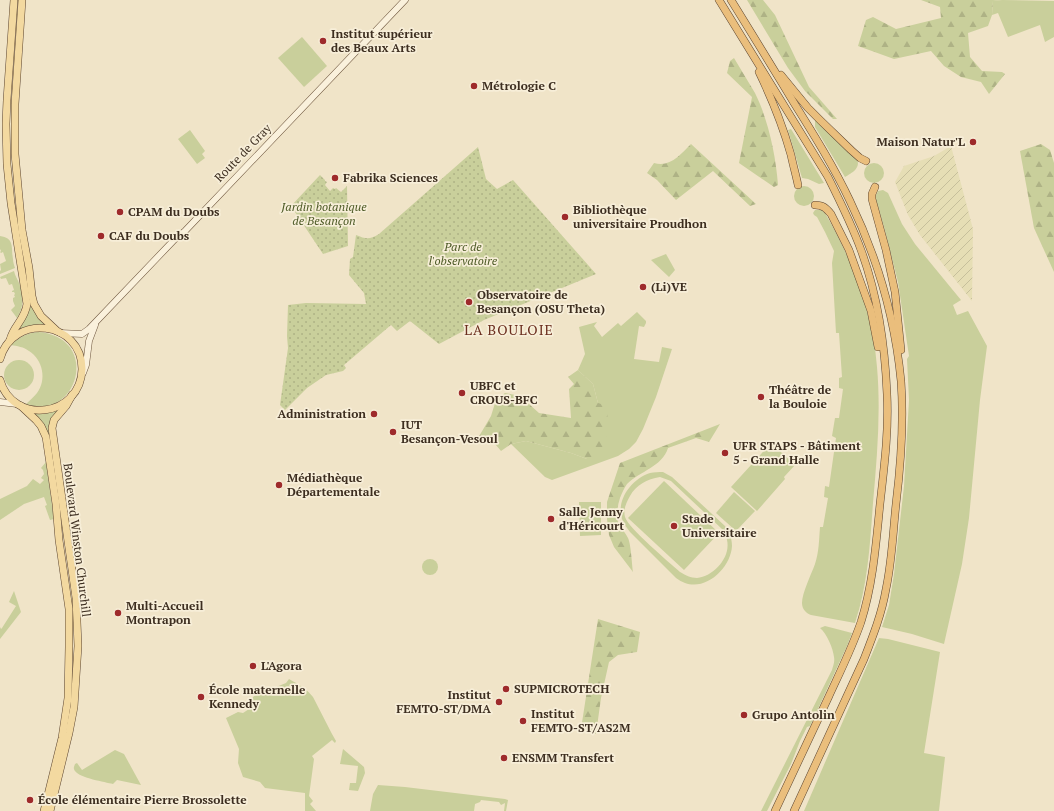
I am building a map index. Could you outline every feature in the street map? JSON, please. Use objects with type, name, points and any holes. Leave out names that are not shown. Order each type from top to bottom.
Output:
[{"type":"highway","points":[[719,0],[828,177],[843,206],[862,251],[876,301],[887,395],[885,455],[875,551],[866,605],[852,647],[775,811]]},
{"type":"highway","points":[[731,0],[838,175],[861,225],[879,273],[887,301],[896,344],[901,380],[901,447],[890,560],[882,606],[872,640],[864,659],[795,810]]},
{"type":"highway","points":[[743,39],[780,118],[798,185]]},
{"type":"highway","points":[[764,53],[808,108],[851,150],[866,161]]},
{"type":"highway","points":[[875,187],[872,194],[872,199],[886,250],[895,292],[902,370],[901,380]]},
{"type":"highway","points":[[815,205],[823,206],[831,214],[849,250],[872,311],[880,354],[886,433]]},
{"type":"main road","points":[[0,359],[5,345],[25,313],[27,304],[11,203],[7,158],[7,91],[14,0]]},
{"type":"main road","points":[[22,0],[15,111],[15,154],[22,230],[29,268],[32,296],[34,304],[41,316],[70,341],[78,352],[81,365],[80,378]]},
{"type":"main road","name":"Route de Gray","points":[[58,332],[82,334],[89,330],[405,0]]},
{"type":"main road","name":"Route de Gray","points":[[80,378],[86,366],[89,341],[97,321]]},
{"type":"main road","points":[[5,345],[21,332],[34,328],[44,328],[58,332]]},
{"type":"main road","name":"Boulevard Winston Churchill","points":[[50,811],[74,707],[78,646],[76,598],[52,428],[54,420],[66,406],[77,387],[80,378]]},
{"type":"main road","name":"Boulevard Winston Churchill","points":[[0,380],[9,397],[41,426],[46,442],[56,504],[59,540],[69,609],[67,706],[62,738],[44,811]]},
{"type":"main road","points":[[0,402],[19,405],[35,410],[46,410],[60,405],[72,395]]},
{"type":"shaded area","points":[[951,146],[973,229],[972,301],[920,235],[908,215],[895,182],[904,166],[934,156]]},
{"type":"green space","points":[[747,0],[763,0],[775,15],[809,87],[837,119],[833,119],[805,91],[788,68]]},
{"type":"green space","points":[[921,0],[1002,0],[993,1],[992,15],[988,26],[968,33],[970,57],[982,71],[1002,72],[1005,74],[989,94],[981,82],[961,77],[944,66],[931,51],[894,59],[858,46],[866,20],[873,17],[896,29],[941,18],[940,7]]},
{"type":"green space","points":[[993,1],[1054,1],[1054,37],[1045,42],[1040,25],[1008,37],[998,13],[992,15]]},
{"type":"green space","points":[[302,37],[327,66],[304,87],[278,58]]},
{"type":"green space","points":[[734,58],[755,93],[764,114],[777,174],[778,185],[774,187],[739,163],[752,97],[727,73],[730,61]]},
{"type":"green space","points":[[815,119],[857,159],[857,168],[845,177],[815,127]]},
{"type":"green space","points":[[791,129],[824,183],[819,184],[802,178],[788,130]]},
{"type":"green space","points":[[190,130],[205,151],[202,154],[205,158],[197,164],[178,139]]},
{"type":"green space","points":[[691,144],[756,204],[750,206],[713,171],[676,200],[657,180],[647,173],[654,163],[665,164],[670,162],[679,156]]},
{"type":"green space","points":[[1041,144],[1050,150],[1054,163],[1054,272],[1034,228],[1020,151]]},
{"type":"green space","name":"Parc de l'observatoire","points":[[478,147],[486,179],[497,189],[513,180],[596,274],[484,320],[439,344],[410,321],[397,331],[391,325],[344,365],[346,368],[343,371],[326,375],[307,388],[285,410],[280,405],[288,348],[288,305],[306,303],[366,304],[364,293],[349,275],[350,259],[353,257],[356,235],[368,238],[379,234]]},
{"type":"green space","points":[[874,163],[881,166],[884,173],[881,180],[874,183],[867,180],[864,173],[867,166]]},
{"type":"green space","name":"Jardin botanique de Besançon","points":[[320,175],[327,182],[325,185],[330,191],[333,188],[336,188],[341,192],[347,186],[348,246],[323,254],[291,206]]},
{"type":"green space","points":[[804,186],[811,189],[814,196],[811,203],[804,206],[797,203],[794,196],[797,189]]},
{"type":"green space","points":[[883,190],[888,193],[902,224],[915,244],[961,300],[953,305],[957,315],[968,311],[987,346],[980,400],[969,518],[962,564],[944,644],[882,627],[889,605],[894,574],[904,486],[909,400],[907,359],[909,356],[898,282],[875,197],[878,191]]},
{"type":"green space","points":[[815,210],[822,210],[825,213],[844,249],[860,287],[871,327],[877,367],[879,401],[878,435],[871,534],[866,579],[855,623],[811,615],[807,613],[802,605],[803,594],[815,564],[819,546],[820,527],[823,527],[828,498],[824,497],[825,486],[829,487],[836,438],[832,436],[835,418],[839,418],[843,389],[839,388],[839,378],[842,377],[839,333],[836,333],[832,263],[834,251],[817,217],[813,213]]},
{"type":"green space","points":[[0,236],[5,237],[10,241],[15,268],[0,274],[0,264],[6,261],[3,252],[0,252]]},
{"type":"green space","points":[[666,254],[675,270],[669,277],[651,260]]},
{"type":"green space","points":[[14,271],[21,287],[22,296],[21,310],[17,318],[11,310],[15,306],[13,298],[15,297],[15,294],[12,292],[14,290],[12,284],[9,285],[6,278],[1,279],[0,277]]},
{"type":"green space","points":[[30,303],[36,314],[45,325],[30,326],[19,330],[28,314]]},
{"type":"green space","points":[[637,312],[646,321],[646,323],[644,327],[639,326],[634,359],[659,362],[662,347],[672,349],[656,397],[636,442],[629,449],[618,456],[552,480],[545,477],[511,444],[526,441],[571,453],[587,459],[598,403],[593,384],[578,370],[585,354],[579,327],[597,322],[594,326],[602,337],[618,323],[621,326]]},
{"type":"green space","points":[[38,332],[58,337],[70,348],[76,362],[76,377],[70,391],[59,401],[44,407],[26,404],[37,393],[42,382],[42,370],[38,360],[27,350],[11,345],[23,336]]},
{"type":"green space","points":[[19,360],[29,365],[34,375],[29,385],[19,390],[9,385],[4,375],[9,365]]},
{"type":"green space","points":[[578,370],[593,384],[598,403],[608,406],[605,457],[587,459],[571,453],[526,441],[511,444],[501,451],[490,438],[478,438],[491,416],[496,400],[505,393],[520,396],[539,413],[571,418],[569,389],[574,384],[568,377]]},
{"type":"green space","points":[[60,409],[50,441],[47,432],[34,413],[44,414]]},
{"type":"green space","points":[[720,424],[709,442],[696,438],[668,448],[661,460],[627,484],[622,492],[617,509],[617,516],[619,524],[629,541],[633,572],[614,547],[609,535],[607,519],[607,502],[620,463]]},
{"type":"green space","points":[[771,443],[795,465],[784,477],[785,479],[757,511],[731,487]]},
{"type":"green space","points":[[46,462],[54,519],[50,520],[45,506],[47,505],[44,497],[24,504],[0,520],[0,499],[27,486],[33,479],[40,484],[44,480],[41,478],[44,474],[41,468]]},
{"type":"green space","points":[[663,472],[672,477],[725,526],[730,535],[732,546],[731,554],[727,562],[716,575],[701,584],[693,585],[682,582],[676,578],[630,532],[622,519],[621,504],[623,497],[632,485],[643,476],[650,473]],"holes":[[[660,477],[671,481],[722,529],[725,534],[728,546],[724,559],[720,565],[709,574],[697,578],[680,572],[641,537],[625,517],[624,514],[627,501],[632,492],[639,486],[646,481]]]},
{"type":"green space","name":"Stade Universitaire","points":[[664,481],[719,533],[684,570],[628,518]]},
{"type":"green space","points":[[734,492],[755,511],[736,531],[716,513]]},
{"type":"green space","points":[[579,502],[601,502],[601,535],[580,536]]},
{"type":"green space","points":[[430,559],[437,564],[438,567],[433,574],[430,575],[423,570],[422,567],[427,560]]},
{"type":"green space","points":[[14,591],[21,612],[0,639],[0,627],[1,629],[16,606],[9,602]]},
{"type":"green space","points":[[598,619],[640,632],[637,652],[618,655],[609,662],[601,698],[596,734],[581,729]]},
{"type":"green space","points":[[825,626],[852,633],[810,726],[807,727],[791,764],[767,811],[761,811],[832,670],[834,661],[833,653],[827,637],[820,628]]},
{"type":"green space","points":[[879,638],[940,652],[924,753],[945,757],[939,811],[804,811]]},
{"type":"green space","points":[[289,679],[311,694],[336,741],[335,743],[332,740],[312,756],[314,759],[309,796],[313,801],[310,804],[316,811],[305,811],[305,793],[265,788],[260,782],[243,777],[238,763],[239,749],[226,718],[238,712],[243,713],[249,709],[250,701],[254,696],[286,683]]},
{"type":"green space","points":[[343,749],[364,767],[365,773],[358,791],[349,790],[350,783],[356,783],[358,766],[340,764]]},
{"type":"green space","points":[[115,750],[124,754],[141,785],[117,780],[113,784],[99,781],[82,776],[74,770],[75,764],[77,763],[82,770]]},
{"type":"green space","points":[[378,785],[508,800],[506,811],[504,811],[505,803],[501,805],[499,802],[481,800],[475,804],[474,811],[370,811],[373,794]]},
{"type":"place","name":"Institut supérieur des Beaux Arts","points":[[323,41]]},
{"type":"place","name":"Métrologie C","points":[[474,86]]},
{"type":"place","name":"Maison Natur'L","points":[[973,142]]},
{"type":"place","name":"Fabrika Sciences","points":[[335,178]]},
{"type":"place","name":"CPAM du Doubs","points":[[120,212]]},
{"type":"place","name":"Bibliothèque universitaire Proudhon","points":[[565,217]]},
{"type":"place","name":"CAF du Doubs","points":[[101,236]]},
{"type":"place","name":"(Li)VE","points":[[643,287]]},
{"type":"place","name":"Observatoire de Besançon (OSU Theta)","points":[[469,302]]},
{"type":"place","name":"UBFC et CROUS-BFC","points":[[462,393]]},
{"type":"place","name":"Théâtre de la Bouloie","points":[[761,397]]},
{"type":"place","name":"Administration","points":[[374,414]]},
{"type":"place","name":"IUT Besançon-Vesoul","points":[[393,432]]},
{"type":"place","name":"UFR STAPS - Bâtiment 5 - Grand Halle","points":[[725,453]]},
{"type":"place","name":"Médiathèque Départementale","points":[[279,485]]},
{"type":"place","name":"Salle Jenny d'Héricourt","points":[[551,519]]},
{"type":"place","name":"Stade Universitaire","points":[[674,526]]},
{"type":"place","name":"Multi-Accueil Montrapon","points":[[118,613]]},
{"type":"place","name":"L'Agora","points":[[253,666]]},
{"type":"place","name":"SUPMICROTECH","points":[[506,689]]},
{"type":"place","name":"École maternelle Kennedy","points":[[201,697]]},
{"type":"place","name":"Institut FEMTO-ST/DMA","points":[[499,702]]},
{"type":"place","name":"Grupo Antolin","points":[[744,715]]},
{"type":"place","name":"Institut FEMTO-ST/AS2M","points":[[523,721]]},
{"type":"place","name":"ENSMM Transfert","points":[[504,758]]},
{"type":"place","name":"École élémentaire Pierre Brossolette","points":[[30,800]]},
{"type":"district","name":"LA BOULOIE","points":[[509,330]]}]
